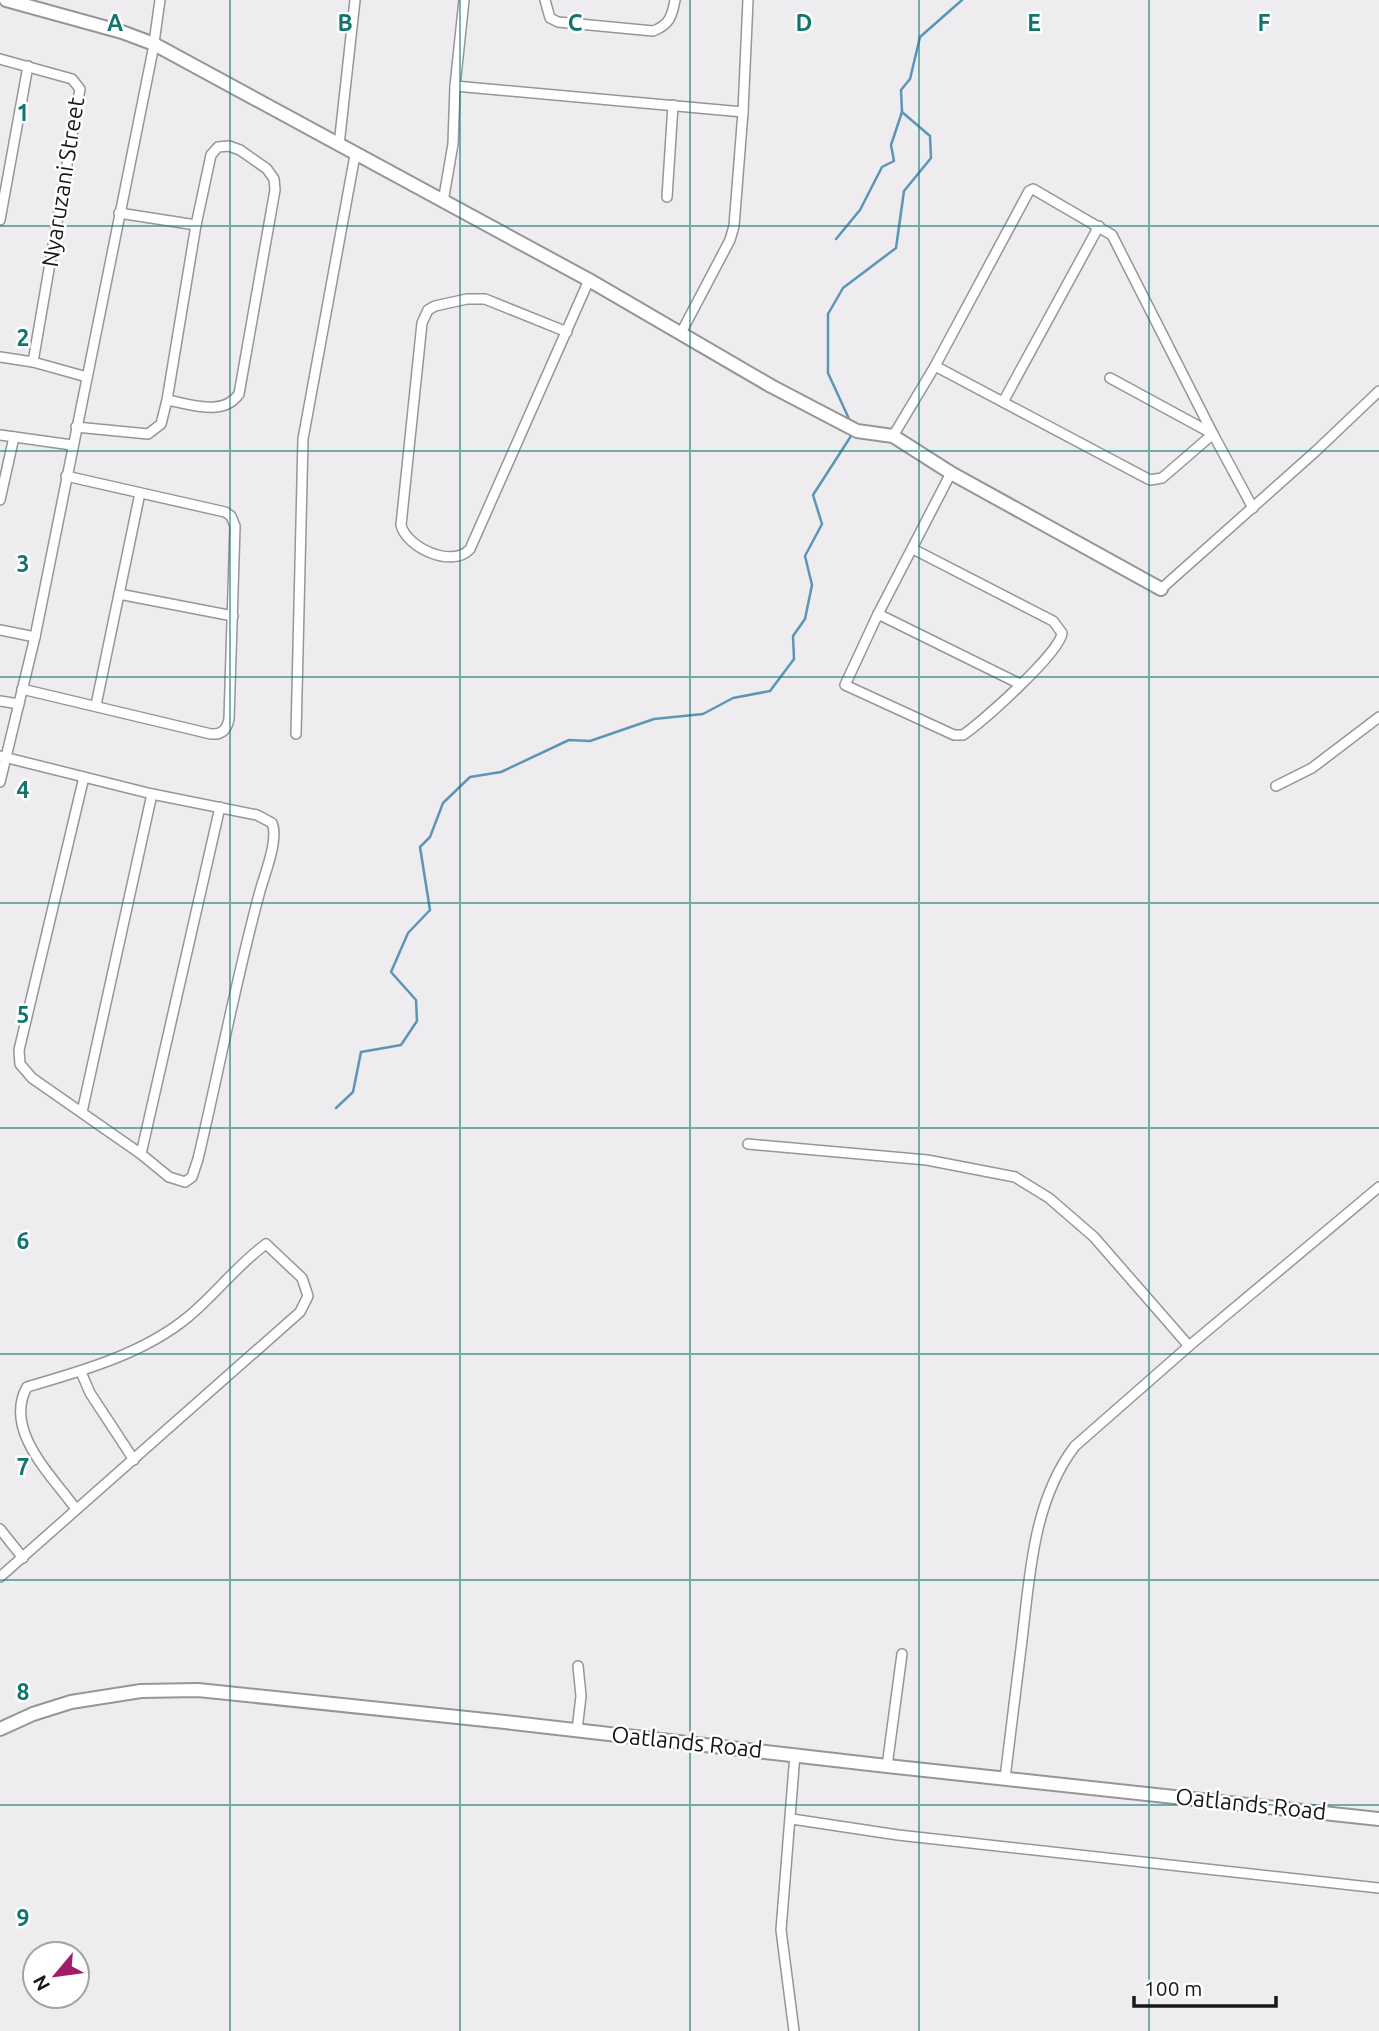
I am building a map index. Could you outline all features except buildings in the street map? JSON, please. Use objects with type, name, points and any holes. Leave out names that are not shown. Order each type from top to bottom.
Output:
[{"type":"street","points":[[6,0],[122,32],[154,44],[589,280],[771,386],[857,431],[893,436],[951,473],[1161,589],[1379,391]]},
{"type":"street","points":[[0,782],[3,757],[35,637],[154,44],[160,0]]},
{"type":"street","points":[[339,145],[355,0]]},
{"type":"street","points":[[443,202],[453,144],[455,86],[464,0]]},
{"type":"street","points":[[545,0],[550,18],[558,22],[653,31],[665,26],[671,18],[675,0]]},
{"type":"street","points":[[681,333],[730,240],[734,226],[748,0]]},
{"type":"street","name":"Nyaruzani Street","points":[[0,58],[72,79],[80,89],[33,362]]},
{"type":"street","points":[[0,220],[28,66]]},
{"type":"street","points":[[455,86],[743,111]]},
{"type":"street","points":[[667,197],[673,105]]},
{"type":"street","points":[[76,427],[148,434],[160,424],[167,400],[196,225],[211,155],[218,147],[229,146],[240,150],[267,169],[274,179],[275,190],[239,394],[224,408],[167,400]]},
{"type":"street","points":[[296,734],[303,439],[355,155]]},
{"type":"street","points":[[893,436],[935,366],[1030,191],[1036,190],[1112,235],[1253,508]]},
{"type":"street","points":[[119,213],[196,225]]},
{"type":"street","points":[[1003,402],[1099,226]]},
{"type":"street","points":[[566,332],[485,299],[467,299],[428,310],[422,324],[401,525],[408,538],[419,546],[445,557],[458,558],[470,549],[566,332],[589,280]]},
{"type":"street","points":[[0,357],[33,362],[87,377]]},
{"type":"street","points":[[935,366],[1150,480],[1162,478],[1213,434]]},
{"type":"street","points":[[1110,378],[1213,434]]},
{"type":"street","points":[[0,435],[72,445]]},
{"type":"street","points":[[0,500],[14,437]]},
{"type":"street","points":[[913,549],[1058,624],[1062,633],[1061,640],[1042,664],[962,735],[954,735],[845,685],[878,614],[951,473]]},
{"type":"street","points":[[22,689],[211,734],[223,732],[228,727],[235,526],[230,516],[225,512],[66,476]]},
{"type":"street","points":[[96,705],[140,493]]},
{"type":"street","points":[[119,594],[233,615]]},
{"type":"street","points":[[878,614],[1020,684]]},
{"type":"street","points":[[0,630],[35,637]]},
{"type":"street","points":[[0,701],[19,704]]},
{"type":"street","points":[[1276,786],[1312,768],[1379,717]]},
{"type":"street","points":[[3,757],[84,777],[152,794],[267,818],[274,827],[195,1170],[188,1181],[179,1182],[169,1177],[141,1154],[32,1078],[24,1071],[18,1057],[84,777]]},
{"type":"street","points":[[82,1112],[152,794]]},
{"type":"street","points":[[141,1154],[220,807]]},
{"type":"street","points":[[748,1144],[927,1160],[1015,1177],[1049,1198],[1094,1237],[1189,1346]]},
{"type":"street","points":[[1005,1779],[1032,1550],[1044,1506],[1064,1461],[1075,1446],[1189,1346],[1379,1187]]},
{"type":"street","points":[[0,1577],[300,1312],[308,1296],[302,1278],[266,1244],[248,1257],[187,1318],[136,1348],[81,1371],[27,1387],[20,1401],[22,1424],[28,1443],[76,1509]]},
{"type":"street","points":[[81,1371],[90,1393],[134,1460]]},
{"type":"street","points":[[0,1529],[23,1558]]},
{"type":"street","points":[[887,1766],[902,1654]]},
{"type":"street","points":[[577,1730],[581,1696],[578,1666]]},
{"type":"street","name":"Oatlands Road","points":[[0,1729],[33,1714],[71,1702],[141,1691],[224,1692],[1379,1819]]},
{"type":"street","points":[[794,2031],[781,1930],[792,1819],[795,1754]]},
{"type":"street","points":[[792,1819],[898,1835],[1379,1888]]},
{"type":"waterway","points":[[836,239],[860,210],[882,167],[894,161],[891,145],[902,112],[901,90],[910,79],[920,37],[962,0]]},
{"type":"waterway","points":[[850,421],[828,373],[828,314],[843,288],[896,248],[904,191],[931,158],[930,136],[902,112]]},
{"type":"waterway","points":[[336,1108],[353,1092],[361,1052],[401,1045],[417,1021],[416,1000],[391,972],[408,933],[430,910],[420,847],[430,837],[443,803],[470,777],[501,772],[569,740],[590,741],[654,719],[703,714],[733,698],[770,691],[794,659],[793,636],[805,619],[812,585],[805,556],[822,524],[813,495],[851,436]]}]
